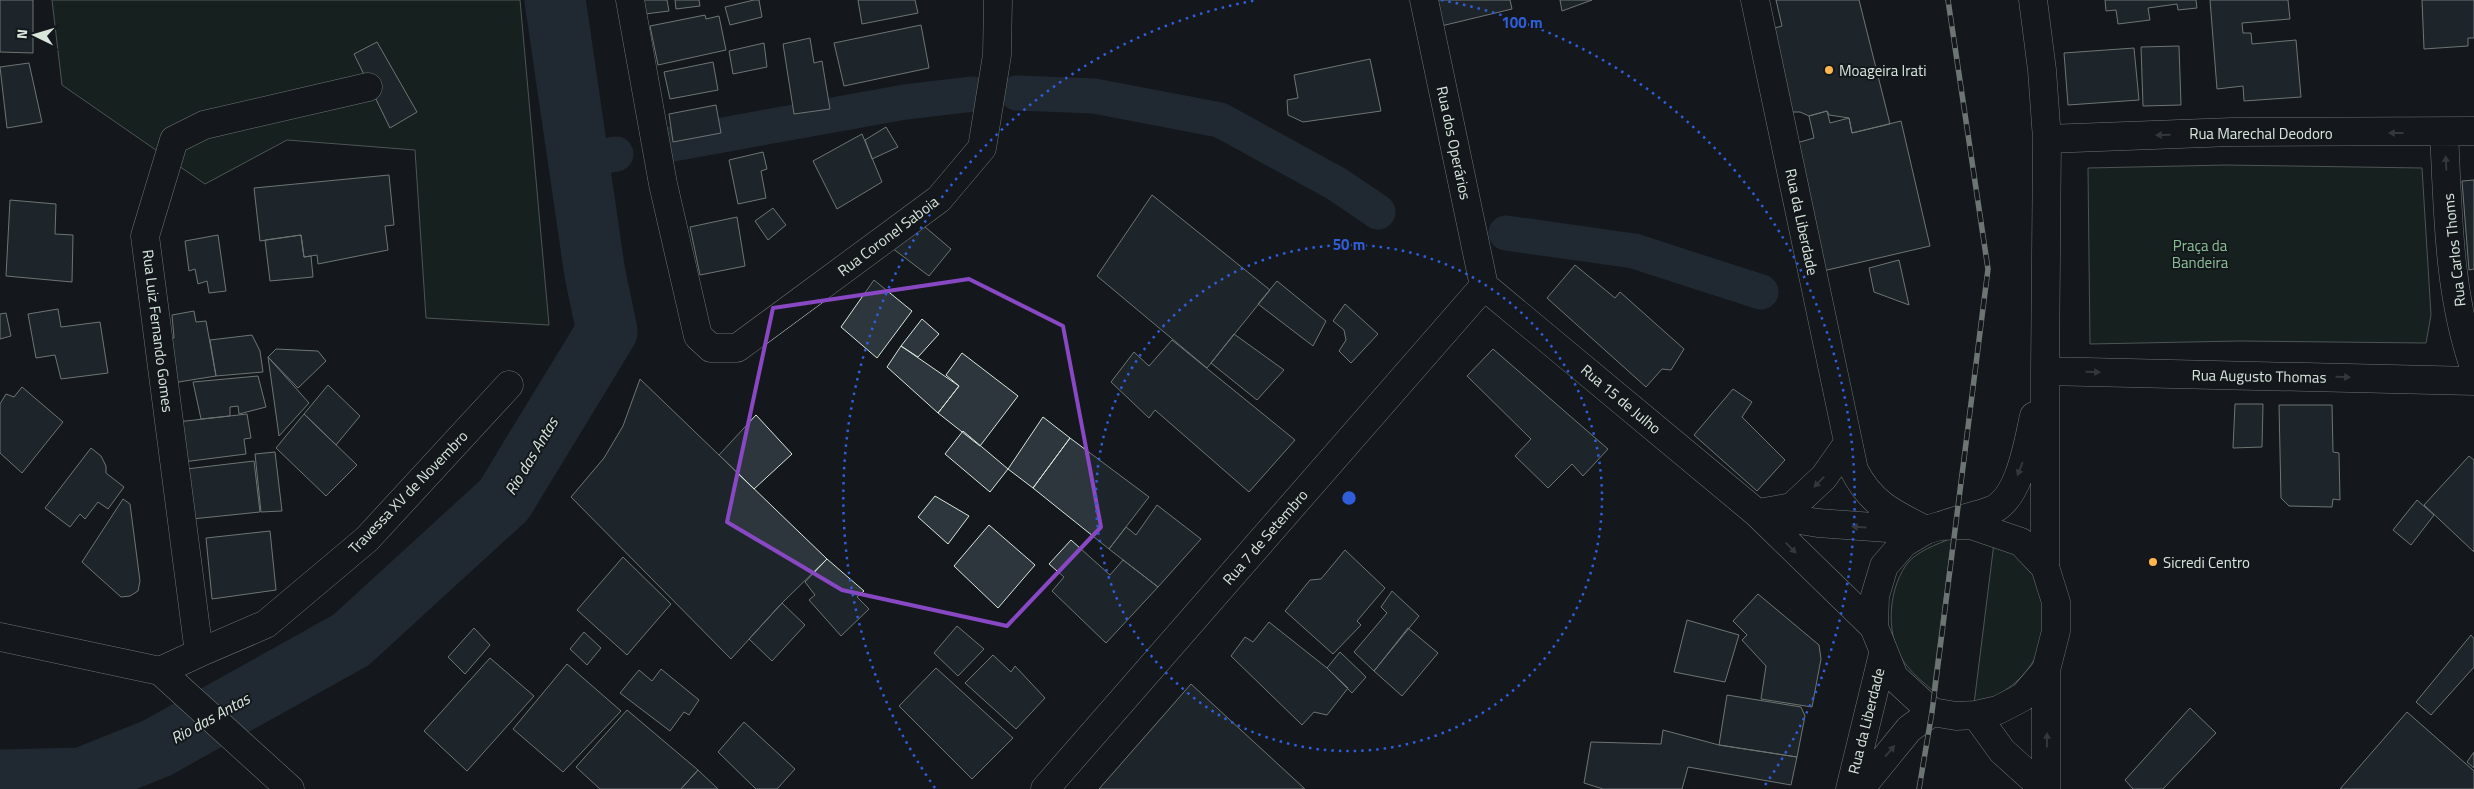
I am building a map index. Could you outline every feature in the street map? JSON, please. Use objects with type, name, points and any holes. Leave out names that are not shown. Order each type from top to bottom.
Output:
[{"type":"street","name":"Rua Coronel Saboia","points":[[630,0],[663,184],[698,336],[711,348],[737,348],[939,200],[982,148],[997,54],[998,0]]},
{"type":"street","name":"Rua dos Operários","points":[[1424,0],[1484,286]]},
{"type":"street","name":"Rua da Liberdade","points":[[1755,0],[1854,470],[1863,488],[1887,510],[1932,528]]},
{"type":"street","points":[[2033,0],[2048,139],[2045,371],[2046,567],[2056,602],[2056,630],[2046,670],[2045,789]]},
{"type":"street","name":"Rua Luiz Fernando Gomes","points":[[199,653],[146,236],[174,140],[204,125],[368,87]]},
{"type":"street","name":"Rua Marechal Deodoro","points":[[2048,139],[2232,132],[2474,131]]},
{"type":"street","name":"Rua Carlos Thoms","points":[[2444,132],[2454,284],[2465,342],[2474,367]]},
{"type":"street","name":"Rua 15 de Julho","points":[[1484,286],[1757,513],[1874,627]]},
{"type":"street","name":"Rua 7 de Setembro","points":[[1045,789],[1484,286]]},
{"type":"street","points":[[2045,371],[2025,457],[2011,493],[1994,509],[1932,528],[1904,543],[1884,566],[1875,596],[1874,627],[1883,654],[1894,676],[1932,712],[1956,716],[1976,715],[1998,710],[2023,696],[2046,670]]},
{"type":"street","name":"Rua Augusto Thomas","points":[[2045,371],[2474,380]]},
{"type":"street","name":"Travessa XV de Novembro","points":[[199,653],[266,624],[367,539],[509,385]]},
{"type":"street","points":[[1757,513],[1792,507],[1824,478],[1848,443]]},
{"type":"street","points":[[1757,513],[1818,523],[1932,528],[1971,524],[2021,542],[2046,567]]},
{"type":"street","points":[[0,637],[160,671],[290,789]]},
{"type":"street","points":[[160,671],[199,653]]},
{"type":"street","name":"Rua da Liberdade","points":[[1850,789],[1883,654]]},
{"type":"street","name":"Rua da Liberdade","points":[[1860,789],[1909,729],[1932,712]]},
{"type":"street","points":[[1976,715],[2002,751],[2045,789]]},
{"type":"highlighted area","points":[[969,279],[1063,326],[1101,527],[1007,626],[842,590],[727,522],[773,308]]},
{"type":"green space","points":[[52,0],[520,0],[549,325],[426,318],[415,150],[287,140],[205,184],[62,85]]},
{"type":"green space","name":"Praça da Bandeira","points":[[2226,165],[2422,168],[2431,315],[2426,343],[2239,341],[2090,344],[2088,168]]},
{"type":"green space","points":[[1952,538],[1932,690],[1907,666],[1900,655],[1892,630],[1892,602],[1900,576],[1910,560],[1928,548]]},
{"type":"green space","points":[[1994,543],[2019,557],[2029,566],[2040,591],[2044,610],[2044,628],[2040,646],[2033,662],[2022,676],[1992,698],[1974,704]]},
{"type":"building","points":[[0,0],[33,0],[33,53],[0,52]]},
{"type":"building","points":[[643,0],[667,0],[669,11],[645,14]]},
{"type":"building","points":[[675,0],[699,0],[700,6],[676,9]]},
{"type":"building","points":[[759,0],[762,17],[730,25],[725,7]]},
{"type":"building","points":[[858,0],[915,0],[918,13],[862,24]]},
{"type":"building","points":[[1431,0],[1510,0],[1512,9],[1437,27]]},
{"type":"building","points":[[1560,0],[1592,0],[1562,11]]},
{"type":"building","name":"Moageira Irati","points":[[1776,0],[1859,0],[1890,124],[1852,133],[1849,118],[1829,115],[1827,111],[1809,116],[1800,112],[1792,112],[1771,29],[1782,26]]},
{"type":"building","points":[[2105,0],[2196,0],[2197,8],[2178,10],[2177,4],[2148,8],[2150,20],[2118,24],[2116,10],[2106,11]]},
{"type":"building","points":[[2210,0],[2288,0],[2290,19],[2242,23],[2243,33],[2251,33],[2252,44],[2296,40],[2301,97],[2244,101],[2243,86],[2217,89]]},
{"type":"building","points":[[2422,0],[2474,0],[2474,38],[2468,38],[2468,46],[2424,49]]},
{"type":"building","points":[[705,15],[706,19],[719,16],[726,50],[658,65],[650,26]]},
{"type":"building","points":[[921,25],[929,68],[844,86],[834,43]]},
{"type":"building","points":[[810,38],[814,63],[822,61],[830,109],[794,114],[783,44]]},
{"type":"building","points":[[377,42],[417,112],[390,128],[354,54]]},
{"type":"building","points":[[764,43],[767,67],[733,74],[729,51]]},
{"type":"building","points":[[2179,46],[2181,105],[2143,106],[2141,47]]},
{"type":"building","points":[[2134,48],[2139,100],[2068,105],[2064,53]]},
{"type":"building","points":[[1370,59],[1381,111],[1303,122],[1288,115],[1287,100],[1298,98],[1294,75]]},
{"type":"building","points":[[713,62],[718,90],[670,99],[664,72]]},
{"type":"building","points":[[29,63],[42,122],[7,128],[0,67]]},
{"type":"building","points":[[716,105],[721,133],[673,142],[669,114]]},
{"type":"building","points":[[1827,111],[1830,123],[1849,118],[1852,133],[1901,121],[1930,246],[1823,271],[1793,144],[1814,138],[1809,116]]},
{"type":"building","points":[[886,127],[898,147],[872,159],[865,140]]},
{"type":"building","points":[[862,134],[882,182],[837,209],[813,161]]},
{"type":"building","points":[[763,152],[767,169],[761,171],[766,198],[738,204],[729,160]]},
{"type":"building","points":[[389,175],[394,225],[385,226],[388,250],[318,264],[317,255],[304,257],[301,235],[260,241],[254,188]]},
{"type":"building","points":[[2474,180],[2474,269],[2469,270],[2462,181]]},
{"type":"building","points":[[1152,195],[1270,290],[1207,368],[1097,276]]},
{"type":"building","points":[[10,200],[56,204],[55,234],[73,235],[72,282],[6,276]]},
{"type":"building","points":[[773,208],[786,225],[768,240],[755,221]]},
{"type":"building","points":[[737,217],[745,266],[700,275],[690,227]]},
{"type":"building","points":[[918,221],[951,249],[929,276],[892,248]]},
{"type":"building","points":[[218,235],[226,291],[209,293],[207,281],[198,284],[195,269],[189,271],[185,241]]},
{"type":"building","points":[[301,235],[304,257],[311,256],[313,277],[270,281],[265,240]]},
{"type":"building","points":[[1899,260],[1909,305],[1874,292],[1869,268]]},
{"type":"building","points":[[1575,265],[1615,298],[1620,292],[1684,349],[1671,370],[1662,369],[1646,387],[1547,298]]},
{"type":"building","points":[[874,280],[912,311],[877,358],[841,327]]},
{"type":"building","points":[[1277,281],[1326,321],[1313,346],[1258,304]]},
{"type":"building","points":[[1345,304],[1378,334],[1351,363],[1339,351],[1346,340],[1344,330],[1333,321]]},
{"type":"building","points":[[58,309],[61,327],[100,322],[108,373],[61,379],[55,355],[36,358],[28,314]]},
{"type":"building","points":[[194,311],[196,322],[206,321],[216,376],[166,384],[163,340],[174,338],[172,315]]},
{"type":"building","points":[[6,313],[11,336],[0,339],[0,314]]},
{"type":"building","points":[[922,319],[939,334],[918,357],[901,346]]},
{"type":"building","points":[[1234,334],[1284,370],[1257,400],[1211,363]]},
{"type":"building","points":[[252,335],[260,351],[263,372],[216,376],[210,340]]},
{"type":"building","points":[[1172,340],[1295,440],[1249,492],[1155,410],[1149,418],[1111,382],[1134,352],[1149,366]]},
{"type":"building","points":[[901,346],[959,386],[938,413],[887,367]]},
{"type":"building","points":[[276,349],[318,351],[326,361],[298,388],[268,357]]},
{"type":"building","points":[[1493,349],[1608,449],[1583,476],[1572,464],[1548,488],[1515,456],[1531,439],[1467,376]]},
{"type":"building","points":[[962,353],[1018,396],[980,446],[938,413],[959,386],[946,375]]},
{"type":"building","points":[[268,357],[309,403],[279,436]]},
{"type":"building","points":[[258,376],[266,407],[239,414],[238,406],[230,407],[230,416],[201,419],[193,382]]},
{"type":"building","points":[[640,379],[827,559],[782,603],[731,659],[571,497],[604,458],[623,426]]},
{"type":"building","points":[[328,385],[360,416],[336,445],[304,414]]},
{"type":"building","points":[[22,387],[63,422],[22,473],[0,453],[0,404],[6,394],[14,397]]},
{"type":"building","points":[[1733,389],[1752,402],[1742,417],[1785,460],[1757,491],[1694,435]]},
{"type":"building","points":[[2235,404],[2263,404],[2262,447],[2233,448]]},
{"type":"building","points":[[2279,405],[2332,405],[2333,452],[2339,453],[2340,500],[2333,499],[2332,507],[2289,506],[2281,498]]},
{"type":"building","points":[[247,414],[251,438],[244,439],[246,454],[183,462],[177,422]]},
{"type":"building","points":[[304,414],[357,465],[326,496],[276,448]]},
{"type":"building","points":[[756,415],[792,454],[754,489],[719,455]]},
{"type":"building","points":[[1043,417],[1070,438],[1033,488],[1008,469]]},
{"type":"building","points":[[963,431],[1008,469],[990,492],[945,454]]},
{"type":"building","points":[[1070,438],[1149,497],[1109,549],[1033,488]]},
{"type":"building","points":[[91,448],[101,456],[106,466],[106,473],[124,487],[108,509],[98,502],[85,519],[80,514],[70,527],[45,508]]},
{"type":"building","points":[[275,452],[282,511],[261,512],[255,454]]},
{"type":"building","points":[[2469,456],[2474,460],[2474,552],[2424,505]]},
{"type":"building","points":[[254,461],[260,512],[192,519],[186,469]]},
{"type":"building","points":[[935,496],[969,516],[948,544],[918,517]]},
{"type":"building","points":[[123,499],[130,504],[140,581],[138,591],[130,596],[121,597],[82,562]]},
{"type":"building","points":[[2417,500],[2434,515],[2411,545],[2393,530]]},
{"type":"building","points":[[1157,505],[1201,539],[1158,587],[1109,549],[1126,527],[1136,535]]},
{"type":"building","points":[[989,525],[1035,565],[998,608],[954,566]]},
{"type":"building","points":[[270,531],[276,590],[212,599],[206,538]]},
{"type":"building","points":[[1071,540],[1110,575],[1123,560],[1158,587],[1106,643],[1052,591],[1064,577],[1049,564]]},
{"type":"building","points":[[1345,550],[1385,588],[1357,621],[1361,625],[1333,654],[1285,611],[1310,580],[1321,579]]},
{"type":"building","points":[[623,557],[671,604],[627,655],[577,610]]},
{"type":"building","points":[[827,559],[864,591],[857,597],[869,609],[841,636],[809,600],[815,595],[805,582]]},
{"type":"building","points":[[1392,591],[1419,616],[1374,671],[1354,652],[1387,613],[1381,607]]},
{"type":"building","points":[[1758,594],[1819,645],[1821,659],[1812,707],[1761,699],[1766,666],[1742,640],[1747,635],[1733,621]]},
{"type":"building","points":[[782,603],[805,625],[772,661],[749,639]]},
{"type":"building","points":[[1687,620],[1739,635],[1725,682],[1674,672]]},
{"type":"building","points":[[1269,622],[1327,668],[1348,688],[1327,715],[1314,712],[1302,725],[1231,656],[1245,637],[1253,642]]},
{"type":"building","points":[[957,626],[984,649],[958,676],[934,653]]},
{"type":"building","points":[[474,628],[490,645],[465,674],[448,657]]},
{"type":"building","points":[[1408,628],[1438,653],[1402,696],[1374,671]]},
{"type":"building","points":[[584,632],[601,648],[587,665],[570,649]]},
{"type":"building","points":[[2471,635],[2474,639],[2474,667],[2431,715],[2416,702]]},
{"type":"building","points":[[1340,652],[1366,677],[1352,693],[1327,668]]},
{"type":"building","points":[[993,655],[1011,672],[1015,666],[1045,698],[1016,729],[965,683]]},
{"type":"building","points":[[490,658],[534,696],[467,771],[424,731]]},
{"type":"building","points":[[567,664],[621,711],[563,772],[513,729]]},
{"type":"building","points":[[936,668],[1013,738],[972,779],[899,706]]},
{"type":"building","points":[[661,669],[699,700],[689,715],[684,712],[670,731],[620,693],[639,670],[652,681]]},
{"type":"building","points":[[1191,684],[1305,789],[1099,789]]},
{"type":"building","points":[[1727,695],[1801,707],[1805,716],[1797,757],[1719,745]]},
{"type":"building","points":[[2190,708],[2216,733],[2163,789],[2133,789],[2125,780]]},
{"type":"building","points":[[627,710],[698,770],[681,789],[600,789],[576,767]]},
{"type":"building","points":[[2407,712],[2474,771],[2474,789],[2340,789]]},
{"type":"building","points":[[744,722],[795,769],[777,789],[756,789],[718,752]]},
{"type":"building","points":[[1663,730],[1719,745],[1797,757],[1791,785],[1688,767],[1682,789],[1603,789],[1584,783],[1591,742],[1661,744]]},
{"type":"building","points":[[2474,752],[2474,768],[2467,762]]},
{"type":"building","points":[[698,770],[718,789],[681,789]]},
{"type":"waterway","name":"Rio das Antas","points":[[0,780],[82,778],[157,748],[351,640],[504,500],[607,331],[595,274],[555,0]]},
{"type":"waterway","points":[[1017,93],[1094,96],[1220,120],[1337,184],[1378,212]]},
{"type":"waterway","points":[[667,145],[905,102],[973,94]]},
{"type":"waterway","points":[[579,161],[616,154]]},
{"type":"waterway","points":[[1506,233],[1634,251],[1761,292]]},
{"type":"railway","points":[[1919,789],[1932,712],[1988,269],[1948,0]]},
{"type":"place","name":"Moageira Irati","points":[[1829,70]]},
{"type":"place","name":"Sicredi Centro","points":[[2153,562]]}]
